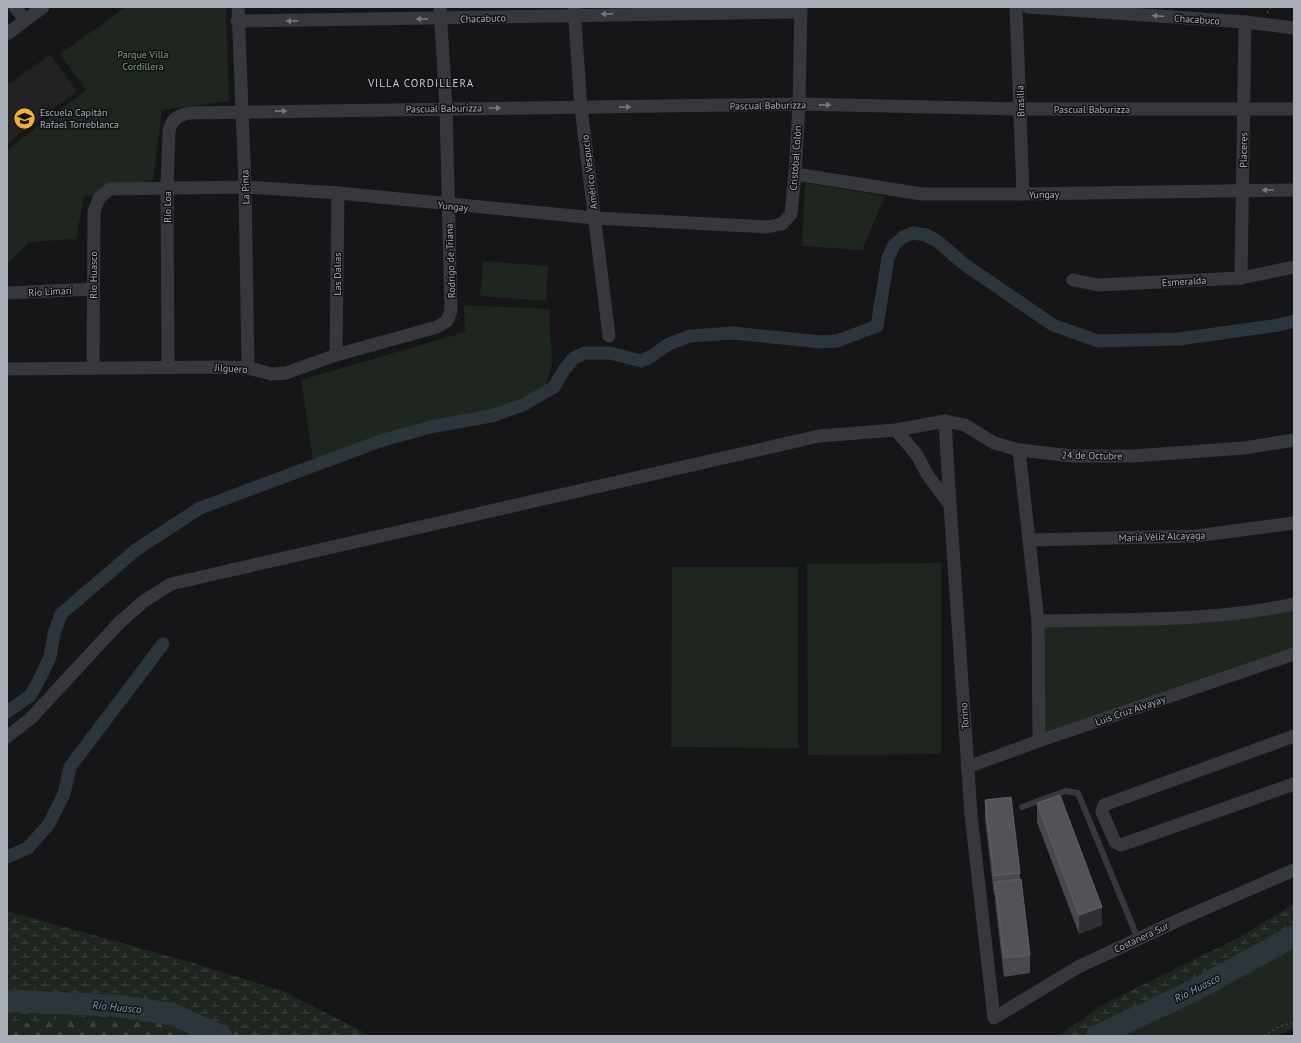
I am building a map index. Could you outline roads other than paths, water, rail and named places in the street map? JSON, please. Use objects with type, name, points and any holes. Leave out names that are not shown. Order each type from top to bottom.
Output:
[{"type":"street","points":[[15,7],[25,20]]},
{"type":"street","points":[[7,34],[43,7]]},
{"type":"street","name":"La Pinta","points":[[238,7],[237,21],[245,187],[248,368]]},
{"type":"street","name":"Brasilia","points":[[1016,7],[1023,194]]},
{"type":"street","name":"Chacabuco","points":[[1028,7],[1245,22],[1294,28]]},
{"type":"street","name":"Chacabuco","points":[[237,21],[440,13],[801,10]]},
{"type":"street","name":"Cristóbal Colón","points":[[791,214],[799,104],[801,10]]},
{"type":"street","name":"Américo Vespucio","points":[[574,11],[581,108],[609,336]]},
{"type":"street","name":"Rodrigo de Triana","points":[[440,13],[446,108],[452,311],[447,321]]},
{"type":"street","name":"Placeres","points":[[1241,278],[1245,22]]},
{"type":"street","name":"Pascual Baburizza","points":[[242,112],[799,104],[1021,109],[1294,109]]},
{"type":"street","name":"Río Loa","points":[[168,366],[167,188],[171,122],[178,116],[190,113],[242,112]]},
{"type":"street","name":"Yungay","points":[[795,174],[922,194],[1294,190]]},
{"type":"street","name":"Yungay","points":[[110,189],[245,187],[338,193],[448,205],[595,218],[767,227],[782,224],[791,214]]},
{"type":"street","name":"Río Huasco","points":[[93,368],[94,212],[99,198],[110,189]]},
{"type":"street","name":"Las Dalias","points":[[336,355],[338,193]]},
{"type":"street","name":"Esmeralda","points":[[1073,280],[1098,285],[1241,278],[1294,267]]},
{"type":"street","name":"Río Limarí","points":[[7,293],[93,289]]},
{"type":"street","name":"Jilguero","points":[[7,369],[168,366],[248,368],[272,374],[286,373],[336,355],[437,327],[447,321]]},
{"type":"street","name":"24 de Octubre","points":[[7,737],[31,718],[119,623],[144,601],[171,584],[811,438],[896,430],[945,421],[964,425],[994,442],[1019,450],[1073,456],[1133,456],[1244,448],[1294,440]]},
{"type":"street","name":"Torino","points":[[945,421],[967,767],[994,1018]]},
{"type":"street","points":[[896,430],[917,455],[927,474],[950,505]]},
{"type":"street","points":[[1019,450],[1038,621],[1039,741]]},
{"type":"street","name":"María Véliz Alcayaga","points":[[1030,540],[1196,536],[1294,523]]},
{"type":"street","points":[[1038,621],[1152,619],[1260,611],[1294,604]]},
{"type":"street","name":"Luis Cruz Alvayay","points":[[967,767],[1294,654]]},
{"type":"street","points":[[1293,738],[1104,805],[1102,812],[1114,842],[1121,844],[1294,784]]},
{"type":"street","name":"Costanera Sur","points":[[994,1018],[1078,967],[1255,886],[1294,870]]},
{"type":"lane","points":[[1022,807],[1065,791],[1078,793],[1138,939]]},
{"type":"waterway","points":[[7,712],[30,696],[38,682],[50,657],[54,634],[61,614],[137,549],[200,508],[380,441],[430,427],[491,416],[523,405],[554,387],[564,370],[574,358],[585,353],[610,353],[641,361],[650,357],[669,344],[690,336],[733,333],[821,342],[837,341],[877,326],[888,258],[894,245],[903,237],[913,233],[926,235],[937,241],[964,264],[1053,325],[1098,341],[1179,339],[1279,325],[1294,321]]},
{"type":"waterway","points":[[7,857],[28,848],[49,824],[64,794],[70,767],[163,644]]},
{"type":"waterway","name":"Río Huasco","points":[[1097,1036],[1193,991],[1294,936]]},
{"type":"waterway","name":"Río Huasco","points":[[7,1002],[15,1001],[119,1006],[172,1014],[221,1036]]},
{"type":"place","name":"Escuela Capitán Rafael Torreblanca","points":[[25,118]]},
{"type":"district","name":"VILLA CORDILLERA","points":[[421,83]]},
{"type":"park label","name":"Parque Villa Cordillera","points":[[143,60]]}]
